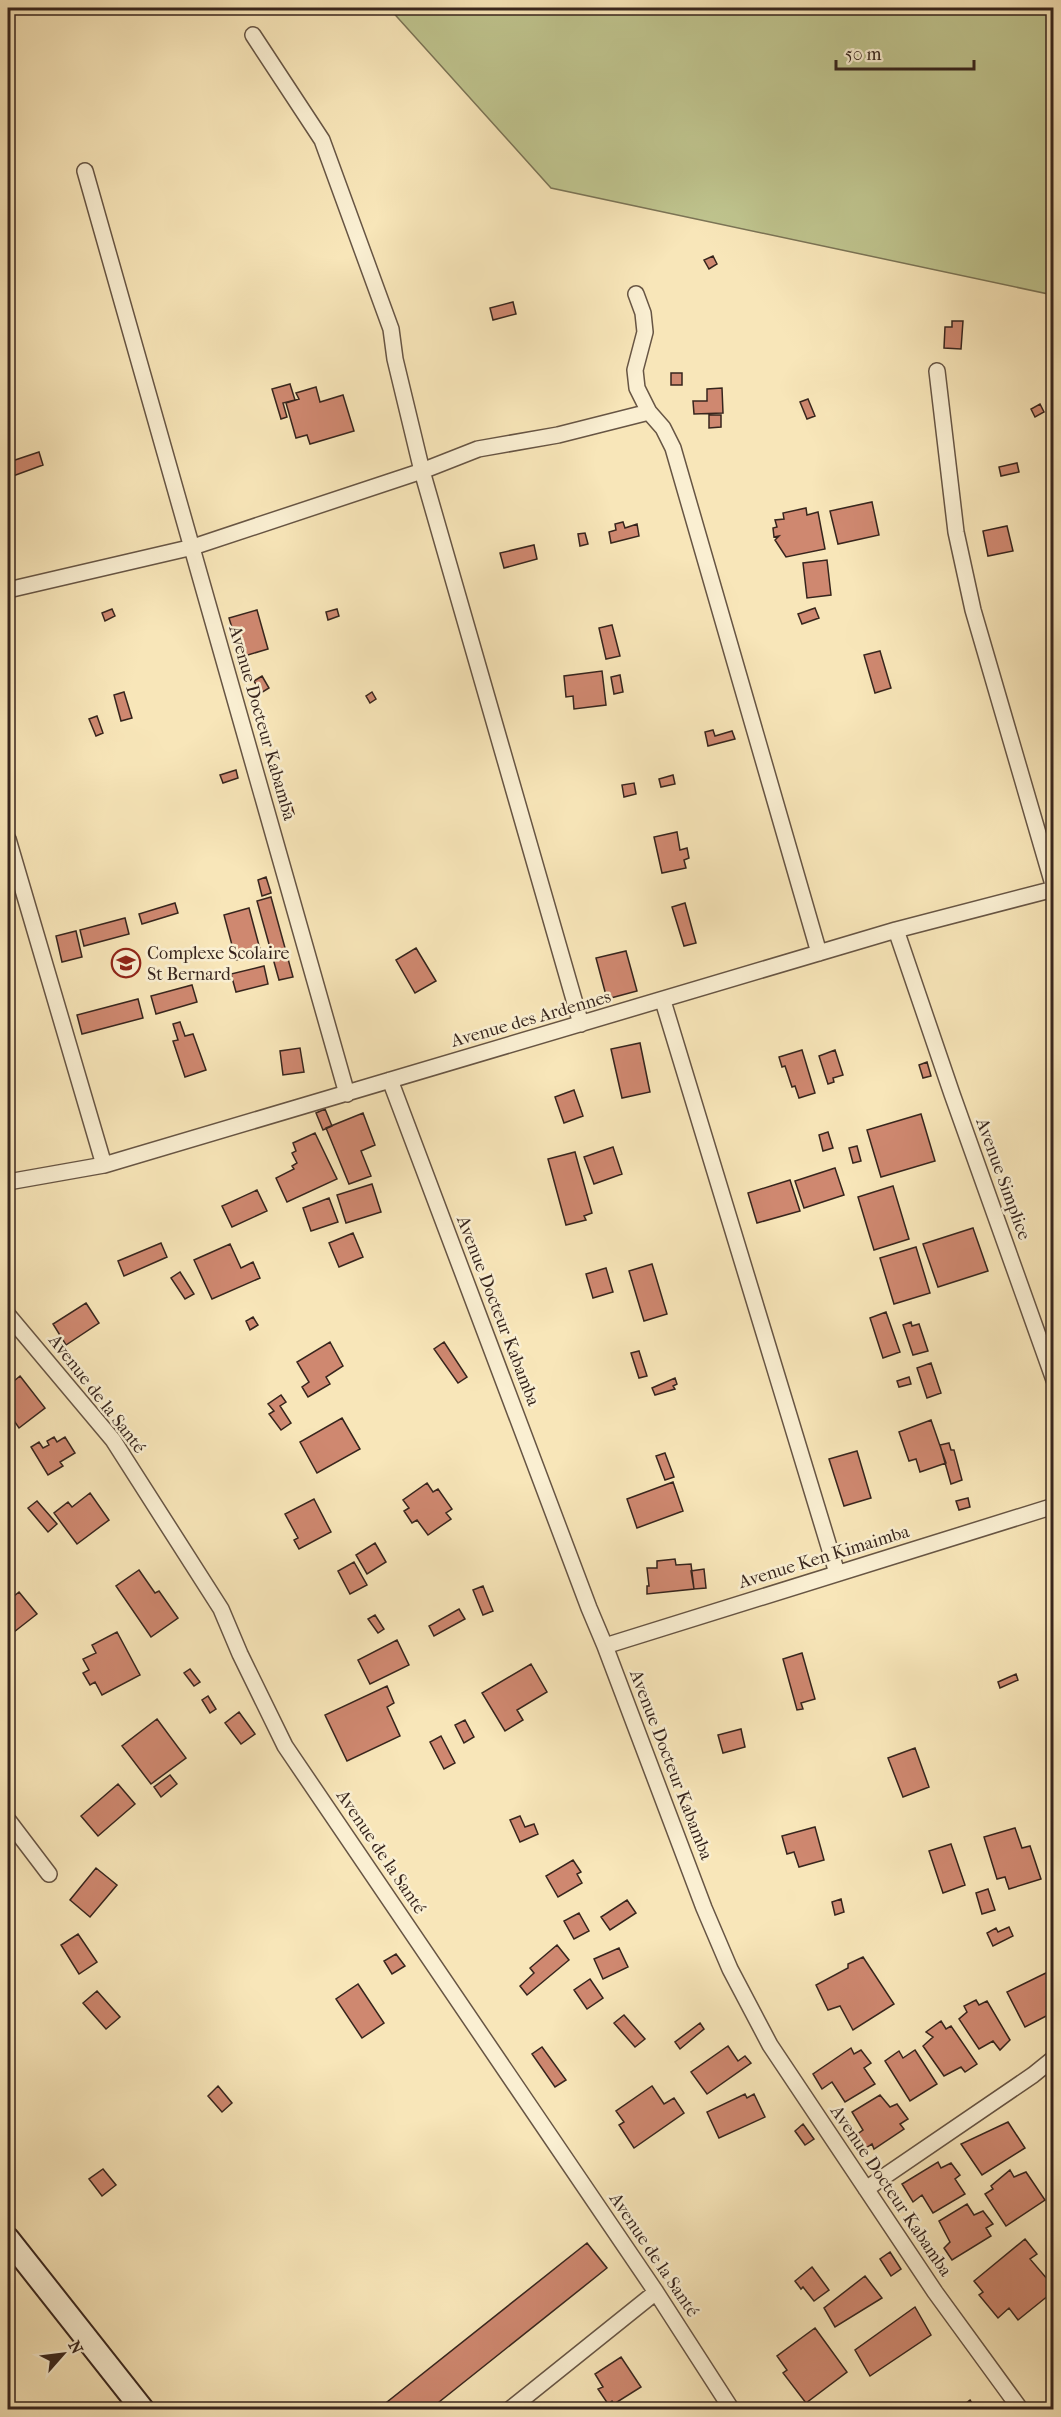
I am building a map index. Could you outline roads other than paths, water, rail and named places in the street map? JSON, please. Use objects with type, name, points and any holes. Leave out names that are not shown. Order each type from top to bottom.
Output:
[{"type":"main road","points":[[8,2239],[143,2409]]},
{"type":"street","points":[[253,35],[309,118],[333,164],[391,329],[394,359],[422,471],[581,1024]]},
{"type":"street","name":"Avenue Docteur Kabamba","points":[[85,171],[347,1094]]},
{"type":"street","points":[[636,294],[643,312],[645,332],[635,370],[638,388],[649,412],[663,429],[673,448],[819,953]]},
{"type":"street","points":[[937,371],[956,532],[973,610],[1053,889]]},
{"type":"street","points":[[8,590],[193,547],[422,471],[478,449],[558,435],[649,412]]},
{"type":"street","points":[[8,839],[104,1165]]},
{"type":"street","name":"Avenue des Ardennes","points":[[8,1182],[104,1165],[896,930],[1053,889]]},
{"type":"street","name":"Avenue Simplice","points":[[896,930],[1053,1380]]},
{"type":"street","points":[[663,1001],[837,1573]]},
{"type":"street","name":"Avenue Docteur Kabamba","points":[[390,1080],[589,1608],[606,1646],[704,1908],[730,1969],[770,2044],[935,2292],[1021,2409]]},
{"type":"street","name":"Avenue de la Santé","points":[[8,1315],[113,1440],[221,1609],[240,1654],[285,1746],[656,2292],[732,2409]]},
{"type":"street","name":"Avenue Ken Kimaimba","points":[[606,1646],[1053,1506]]},
{"type":"street","points":[[8,1820],[49,1874]]},
{"type":"street","points":[[866,2189],[1034,2075],[1053,2058]]},
{"type":"street","points":[[509,2409],[656,2292]]},
{"type":"place","name":"Complexe Scolaire St Bernard","points":[[126,963]]}]
